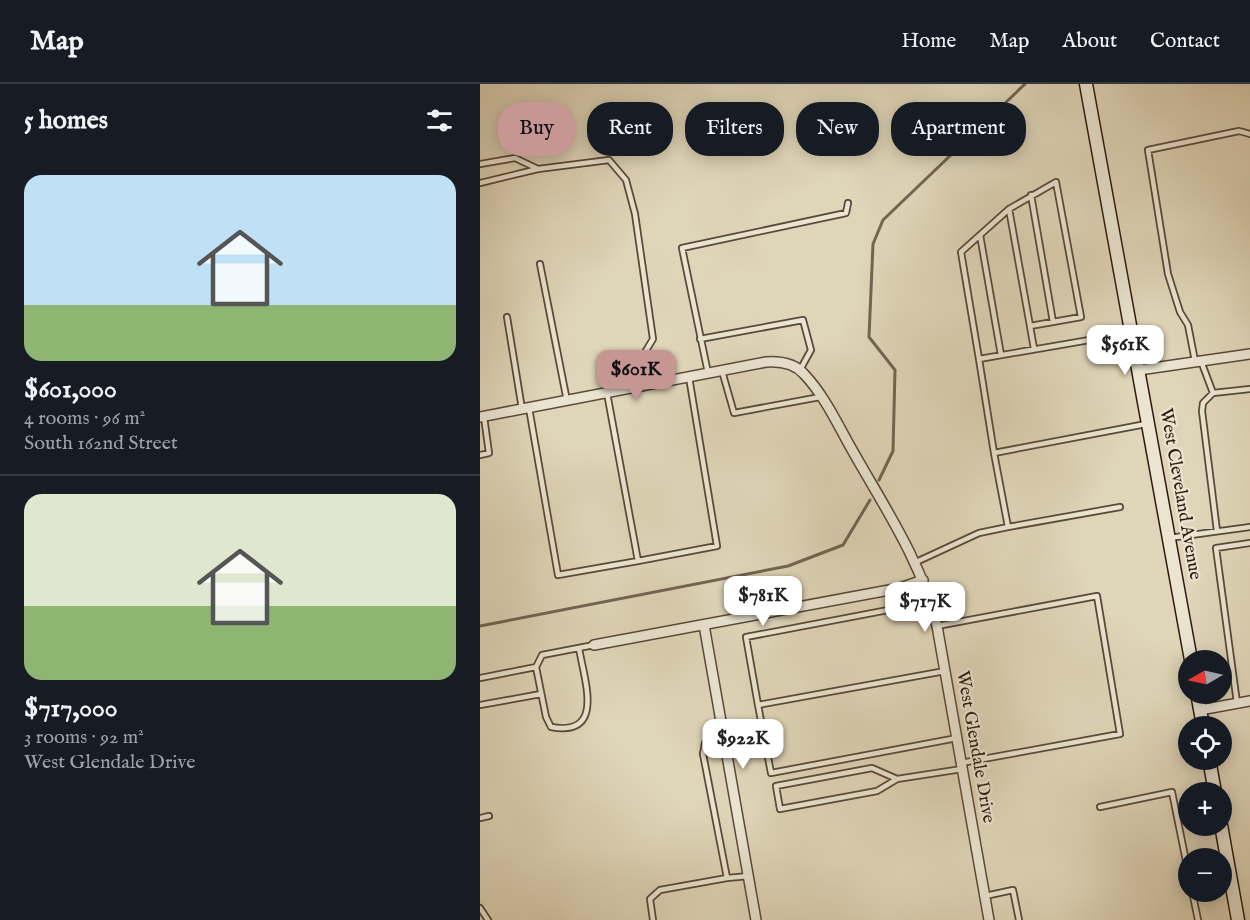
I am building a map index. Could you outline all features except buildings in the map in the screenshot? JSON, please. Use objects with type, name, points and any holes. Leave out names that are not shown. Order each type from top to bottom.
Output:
[{"type":"main road","name":"West Cleveland Avenue","points":[[1086,85],[1189,650]]},
{"type":"main road","points":[[1199,704],[1201,716]]},
{"type":"main road","points":[[1223,836],[1238,920]]},
{"type":"street","points":[[1139,370],[1250,354]]},
{"type":"street","points":[[482,416],[772,362],[797,368]]},
{"type":"street","name":"West Glendale Drive","points":[[797,368],[821,396],[914,563],[931,602],[989,920]]},
{"type":"street","points":[[594,645],[900,588],[923,580]]},
{"type":"street","points":[[704,625],[756,920]]},
{"type":"street","points":[[1200,710],[1250,701]]},
{"type":"lane","points":[[1213,393],[1198,362],[1188,325],[1180,312],[1168,274],[1149,150],[1239,131],[1250,134]]},
{"type":"lane","points":[[480,164],[515,158],[538,169]]},
{"type":"lane","points":[[480,183],[538,169],[609,160],[626,180],[635,214],[653,339],[636,367],[639,387]]},
{"type":"lane","points":[[1008,527],[961,252],[1009,209],[1056,182],[1081,317],[1030,326]]},
{"type":"lane","points":[[1031,195],[1053,322]]},
{"type":"lane","points":[[708,374],[682,248],[846,213],[848,203]]},
{"type":"lane","points":[[1009,209],[1034,349]]},
{"type":"lane","points":[[980,235],[1001,355]]},
{"type":"lane","points":[[540,264],[567,400]]},
{"type":"lane","points":[[507,317],[558,575],[717,546],[689,377]]},
{"type":"lane","points":[[700,339],[803,320],[811,350],[797,368]]},
{"type":"lane","points":[[979,359],[1132,332]]},
{"type":"lane","points":[[722,371],[734,414],[821,396]]},
{"type":"lane","points":[[1217,531],[1202,411],[1203,403],[1213,393],[1250,389]]},
{"type":"lane","points":[[607,393],[638,561]]},
{"type":"lane","points":[[480,455],[489,453],[482,416]]},
{"type":"lane","points":[[994,453],[1149,424]]},
{"type":"lane","points":[[914,563],[979,533],[1120,507]]},
{"type":"lane","points":[[1169,538],[1250,526]]},
{"type":"lane","points":[[1237,703],[1216,548],[1250,543]]},
{"type":"lane","points":[[897,779],[872,768],[776,786],[780,809],[877,791],[897,779],[1120,734],[1097,596],[937,626]]},
{"type":"lane","points":[[931,602],[746,638],[758,705],[771,773],[957,738]]},
{"type":"lane","points":[[579,648],[588,709],[586,719],[578,726],[564,729],[551,727],[546,717],[536,667],[542,655],[594,645]]},
{"type":"lane","points":[[480,678],[536,667]]},
{"type":"lane","points":[[758,705],[945,671]]},
{"type":"lane","points":[[480,705],[541,694]]},
{"type":"lane","points":[[724,736],[705,743],[703,754],[727,878]]},
{"type":"lane","points":[[1100,807],[1172,792],[1183,848]]},
{"type":"lane","points":[[480,818],[489,816]]},
{"type":"lane","points":[[653,920],[650,899],[660,890],[748,876]]},
{"type":"lane","points":[[985,896],[1013,890],[1019,920]]},
{"type":"lane","points":[[1194,902],[1198,920]]},
{"type":"lane","points":[[480,908],[488,920]]},
{"type":"waterway","points":[[879,480],[893,451],[895,370],[869,337],[873,244],[883,220],[1025,84]]},
{"type":"waterway","points":[[480,626],[788,566],[843,545],[870,500]]}]
